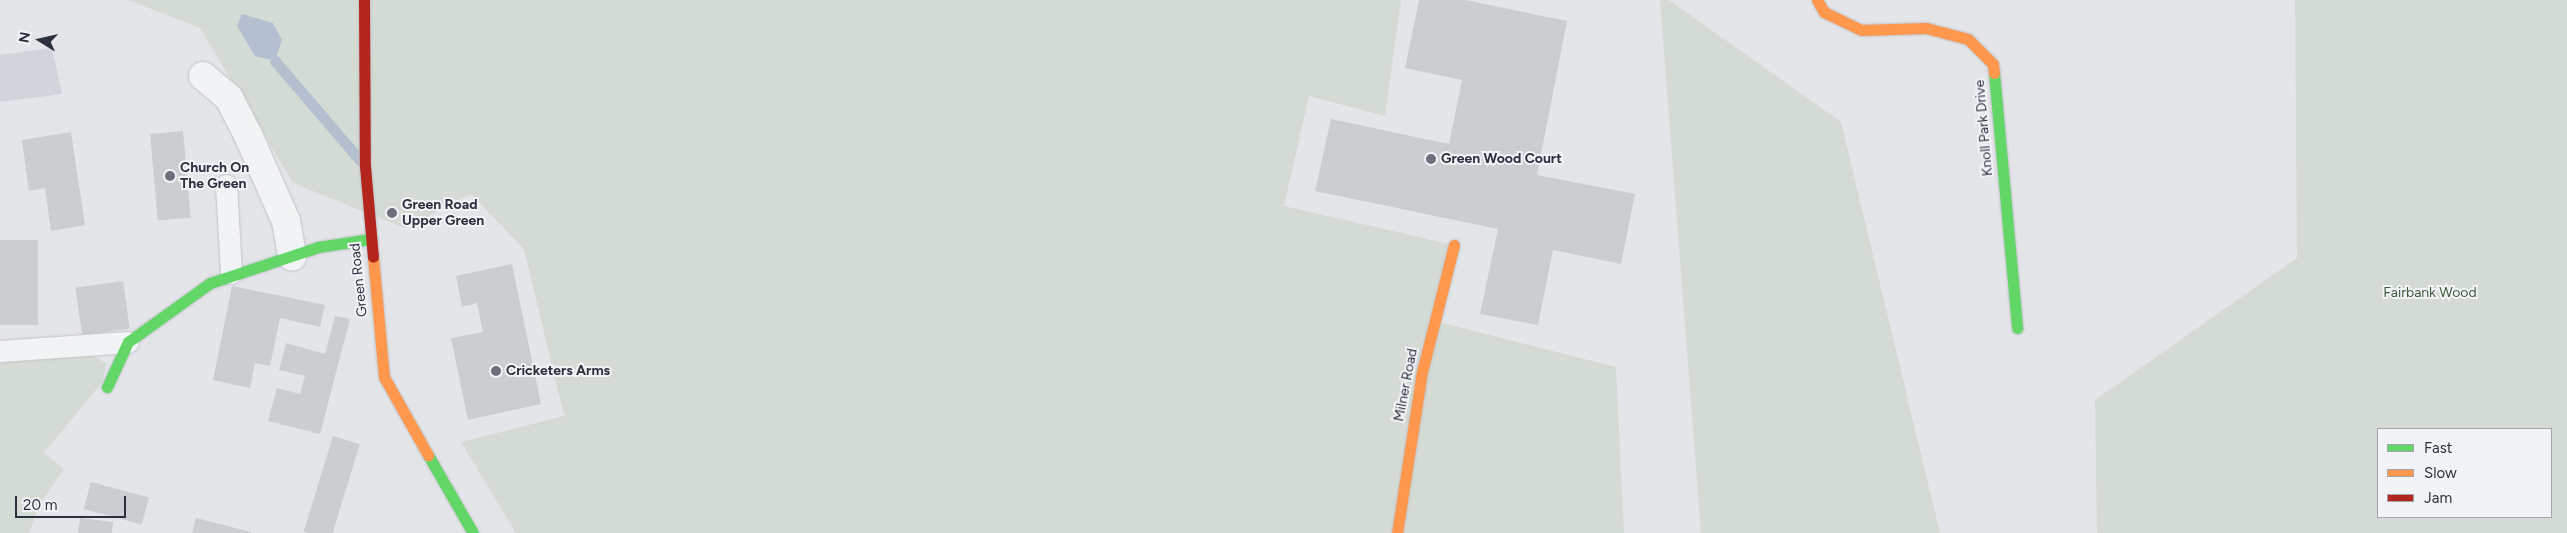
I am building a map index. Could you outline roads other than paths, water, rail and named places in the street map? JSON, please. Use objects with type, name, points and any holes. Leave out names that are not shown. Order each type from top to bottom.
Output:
[{"type":"street","name":"Green Road","points":[[364,0],[370,239],[384,377],[472,533]]},
{"type":"street","name":"Knoll Park Drive","points":[[1817,0],[1824,12],[1861,30],[1926,28],[1968,39],[1993,64],[2017,328]]},
{"type":"street","points":[[203,76],[229,98],[248,134],[286,220],[292,256]]},
{"type":"street","points":[[107,387],[128,342],[231,273],[292,256],[370,239]]},
{"type":"street","name":"Milner Road","points":[[1397,533],[1422,372],[1454,245]]},
{"type":"lane","points":[[226,185],[231,273]]},
{"type":"lane","points":[[0,351],[128,342]]},
{"type":"water","points":[[242,14],[273,23],[282,40],[275,61],[255,56],[237,26]]},
{"type":"waterway","points":[[275,61],[360,160]]},
{"type":"place","name":"Green Wood Court","points":[[1431,159]]},
{"type":"place","name":"Church On The Green","points":[[170,176]]},
{"type":"place","name":"Green Road Upper Green","points":[[392,213]]},
{"type":"place","name":"Cricketers Arms","points":[[496,371]]},
{"type":"park label","name":"Fairbank Wood","points":[[2430,293]]}]
